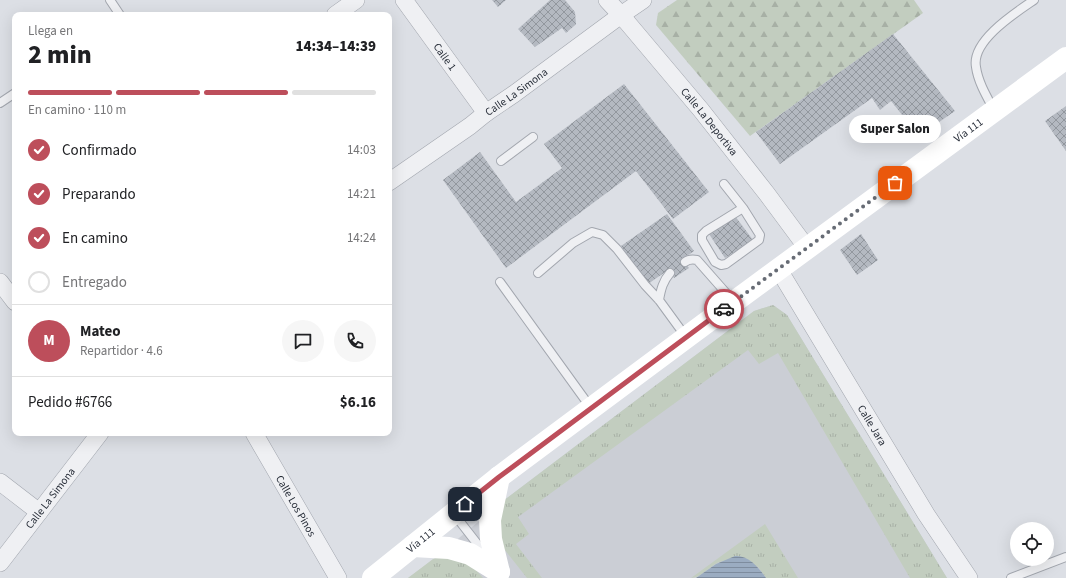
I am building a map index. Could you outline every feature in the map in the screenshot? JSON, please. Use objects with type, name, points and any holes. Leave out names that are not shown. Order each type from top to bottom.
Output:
[{"type":"main road","name":"Vía 111","points":[[372,578],[499,477],[591,408],[1066,58]]},
{"type":"main road","points":[[499,477],[490,520],[491,539],[501,575]]},
{"type":"main road","points":[[414,546],[449,548],[470,554],[501,575]]},
{"type":"street","points":[[339,12],[356,0]]},
{"type":"street","name":"Calle 1","points":[[404,0],[486,113]]},
{"type":"street","name":"Calle La Deportiva","points":[[607,0],[701,110],[807,248]]},
{"type":"street","name":"Calle La Simona","points":[[392,180],[470,126],[643,0]]},
{"type":"street","name":"Calle Jara","points":[[779,270],[926,514],[968,578]]},
{"type":"street","points":[[0,282],[12,298]]},
{"type":"street","name":"Calle La Simona","points":[[0,563],[98,436]]},
{"type":"street","name":"Calle Los Pinos","points":[[256,436],[338,578]]},
{"type":"street","points":[[0,482],[39,512]]},
{"type":"lane","points":[[110,0],[118,12]]},
{"type":"lane","points":[[994,110],[984,90],[975,66],[978,50],[987,38],[1006,20],[1034,0]]},
{"type":"lane","points":[[0,103],[12,94]]},
{"type":"lane","points":[[500,161],[533,137]]},
{"type":"lane","points":[[724,184],[743,208],[760,235],[759,240],[726,264],[721,265],[715,262],[702,240],[702,235],[743,208]]},
{"type":"lane","points":[[538,272],[573,243],[592,232],[603,235],[617,249],[645,285],[659,300],[686,338]]},
{"type":"lane","points":[[685,262],[693,259],[697,260],[734,302]]},
{"type":"lane","points":[[659,300],[661,288],[665,279],[670,273]]},
{"type":"lane","points":[[500,282],[591,408]]},
{"type":"lane","points":[[454,514],[501,575]]},
{"type":"lane","points":[[1012,578],[1066,557]]},
{"type":"shaded area","points":[[773,305],[787,315],[947,578],[408,578],[434,559],[503,501],[754,311]]},
{"type":"green space","points":[[677,0],[914,0],[923,13],[750,136],[656,25],[658,13]]},
{"type":"green space","points":[[773,305],[787,315],[947,578],[910,578],[778,353],[759,364],[748,350],[518,517],[529,534],[516,544],[542,578],[527,578],[500,544],[499,510],[503,501],[754,311]]},
{"type":"green space","points":[[765,524],[798,578],[766,578],[758,567],[725,561],[716,564],[696,577],[691,578]]},
{"type":"green space","points":[[447,554],[458,557],[476,570],[483,578],[408,578],[433,559]]},
{"type":"water","points":[[735,556],[740,556],[749,560],[757,566],[766,578],[696,578],[716,564]]},
{"type":"building","points":[[492,0],[506,0],[498,7]]},
{"type":"building","points":[[550,0],[565,0],[575,12],[576,24],[566,33],[562,28],[535,47],[518,29]]},
{"type":"building","points":[[893,34],[955,111],[919,136],[891,101],[880,110],[872,98],[780,164],[756,132]]},
{"type":"building","points":[[624,84],[709,192],[673,219],[636,171],[506,268],[443,180],[480,152],[516,202],[562,168],[544,144]]},
{"type":"building","points":[[1066,106],[1066,151],[1045,121]]},
{"type":"building","points":[[667,214],[694,251],[682,259],[689,268],[674,278],[668,270],[648,284],[621,246]]},
{"type":"building","points":[[735,216],[753,240],[725,258],[709,234]]},
{"type":"building","points":[[861,234],[878,260],[857,275],[840,250]]},
{"type":"way so far","points":[[724,309],[779,270],[895,183]]},
{"type":"place","name":"Super Salon","points":[[895,183]]},
{"type":"route","points":[[465,504],[724,309]]}]
